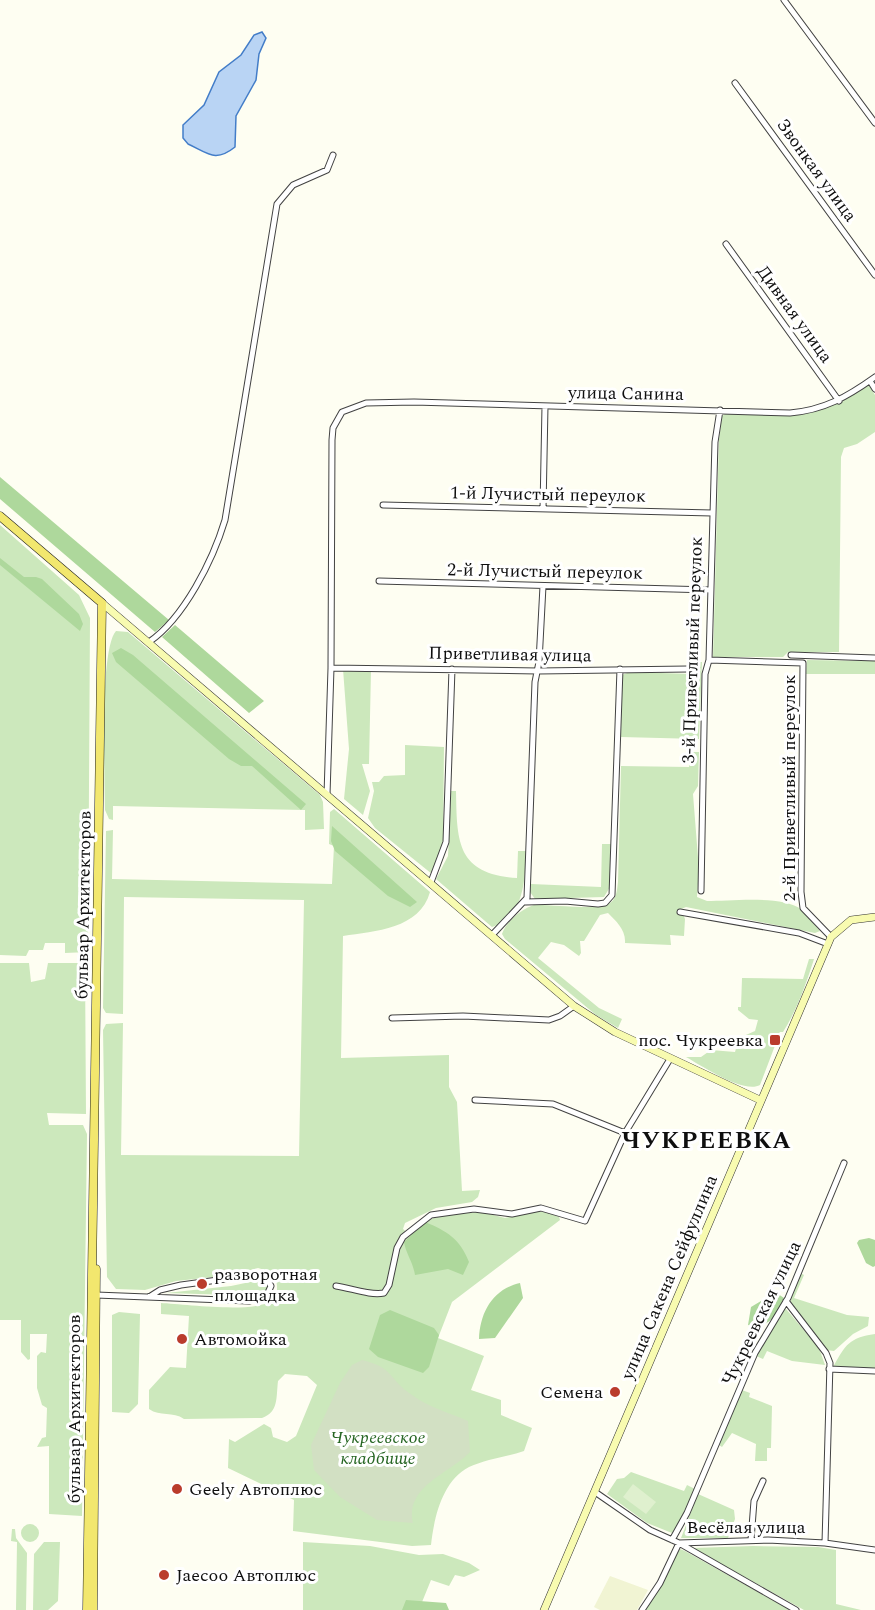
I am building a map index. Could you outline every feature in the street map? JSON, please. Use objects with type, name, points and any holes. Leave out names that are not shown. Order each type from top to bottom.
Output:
[{"type":"main road","points":[[0,516],[574,1006],[615,1032],[760,1100]]},
{"type":"main road","name":"бульвар Архитекторов","points":[[87,1610],[102,603]]},
{"type":"main road","name":"улица Сакена Сейфуллина","points":[[544,1610],[829,940],[850,920],[875,918]]},
{"type":"main road","name":"бульвар Архитекторов","points":[[93,1294],[93,1610]]},
{"type":"street","points":[[784,0],[875,123]]},
{"type":"street","name":"Звонкая улица","points":[[735,83],[875,275]]},
{"type":"street","points":[[149,642],[167,628],[178,614],[218,545],[225,520],[278,204],[293,185],[327,170],[333,155]]},
{"type":"street","name":"Дивная улица","points":[[726,244],[839,401]]},
{"type":"street","points":[[872,379],[875,389]]},
{"type":"street","name":"улица Санина","points":[[331,668],[333,434],[342,412],[366,404],[809,412],[839,401],[872,379]]},
{"type":"street","points":[[543,508],[545,406]]},
{"type":"street","name":"3-й Приветливый переулок","points":[[701,891],[705,674],[709,660],[715,442],[720,410]]},
{"type":"street","name":"1-й Лучистый переулок","points":[[382,505],[712,513]]},
{"type":"street","name":"2-й Лучистый переулок","points":[[379,582],[710,590]]},
{"type":"street","points":[[492,935],[525,902],[543,586]]},
{"type":"street","points":[[791,655],[875,658]]},
{"type":"street","name":"2-й Приветливый переулок","points":[[709,660],[803,663],[801,892],[803,908],[829,940]]},
{"type":"street","points":[[327,795],[331,668]]},
{"type":"street","name":"Приветливая улица","points":[[331,668],[538,671],[688,669]]},
{"type":"street","points":[[431,882],[446,842],[452,669]]},
{"type":"street","points":[[525,902],[565,901],[598,904],[605,903],[612,895],[620,669]]},
{"type":"street","points":[[680,912],[829,940]]},
{"type":"street","points":[[392,1018],[463,1016],[549,1020],[560,1016],[574,1006]]},
{"type":"street","points":[[336,1286],[355,1288],[376,1295],[384,1293],[389,1285],[397,1248],[403,1237],[422,1220],[440,1212],[485,1209],[512,1214],[541,1208],[585,1221],[625,1133],[670,1059]]},
{"type":"street","points":[[475,1100],[553,1104],[625,1133]]},
{"type":"street","name":"Чукреевская улица","points":[[675,1542],[755,1353],[786,1301],[844,1163]]},
{"type":"street","points":[[93,1294],[149,1297],[258,1300],[270,1293],[272,1286],[266,1277],[255,1275],[181,1285],[160,1290],[149,1297]]},
{"type":"street","points":[[786,1301],[826,1353],[829,1369],[829,1461],[825,1543]]},
{"type":"street","points":[[829,1369],[875,1371]]},
{"type":"street","points":[[751,1540],[754,1501],[763,1480]]},
{"type":"street","name":"Весёлая улица","points":[[595,1492],[650,1530],[675,1542],[751,1540],[825,1543],[875,1550]]},
{"type":"street","points":[[642,1610],[660,1583],[675,1542],[796,1610]]},
{"type":"green space","points":[[868,384],[875,395],[875,432],[857,444],[844,448],[841,457],[839,652],[788,652],[783,657],[713,657],[719,439],[722,416],[727,413],[801,415],[841,402]]},
{"type":"green space","points":[[0,477],[169,620],[155,632],[0,499]]},
{"type":"green space","points":[[0,525],[79,595],[90,618],[88,952],[65,953],[65,943],[45,943],[43,950],[29,950],[26,956],[0,955]]},
{"type":"green space","points":[[0,558],[24,577],[42,579],[79,614],[83,624],[80,631],[0,565]]},
{"type":"green space","points":[[175,625],[264,701],[249,713],[162,637]]},
{"type":"green space","points":[[116,631],[128,632],[320,795],[323,802],[324,829],[305,830],[305,810],[113,806],[113,820],[109,819],[105,810],[105,688],[107,662]]},
{"type":"green space","points":[[121,648],[133,655],[306,804],[301,810],[252,766],[241,766],[229,759],[116,662],[112,653]]},
{"type":"green space","points":[[807,660],[875,661],[875,674],[806,674]]},
{"type":"green space","points":[[692,662],[702,662],[699,739],[621,737],[622,675],[630,672],[692,674]]},
{"type":"green space","points":[[343,669],[371,670],[369,764],[362,764],[370,791],[363,815],[344,799],[349,749]]},
{"type":"green space","points":[[405,745],[444,747],[443,844],[432,874],[375,828],[368,818],[374,791],[372,782],[379,782],[384,776],[405,775]]},
{"type":"green space","points":[[690,752],[699,752],[698,786],[693,794],[699,870],[697,897],[707,901],[769,900],[782,902],[804,911],[820,931],[815,933],[686,907],[681,909],[685,919],[684,936],[670,935],[671,945],[625,943],[622,930],[614,919],[608,913],[600,915],[584,941],[580,941],[579,956],[564,945],[551,942],[538,958],[599,1008],[622,1019],[618,1028],[596,1015],[505,939],[502,934],[515,916],[534,905],[596,907],[610,903],[614,899],[618,882],[621,766],[689,767]]},
{"type":"green space","points":[[451,791],[456,791],[457,825],[464,852],[471,862],[482,870],[517,878],[518,851],[526,851],[524,884],[517,906],[503,922],[492,927],[436,879],[448,856]]},
{"type":"green space","points":[[334,809],[430,892],[425,904],[407,921],[382,930],[343,936],[341,1058],[449,1055],[449,1087],[457,1102],[462,1191],[480,1190],[478,1197],[472,1202],[436,1208],[405,1223],[403,1229],[409,1234],[430,1219],[445,1215],[482,1212],[505,1218],[527,1212],[546,1212],[559,1217],[560,1220],[452,1302],[438,1338],[484,1356],[471,1390],[501,1400],[501,1415],[532,1428],[524,1451],[469,1467],[452,1481],[437,1512],[431,1545],[412,1546],[293,1531],[294,1500],[228,1468],[229,1439],[235,1442],[264,1424],[271,1428],[273,1437],[287,1442],[296,1436],[317,1385],[307,1376],[285,1374],[278,1381],[274,1408],[262,1418],[184,1419],[149,1409],[149,1390],[170,1367],[186,1368],[189,1316],[161,1314],[161,1303],[236,1307],[264,1304],[276,1296],[277,1290],[276,1278],[268,1271],[258,1268],[233,1275],[176,1281],[145,1290],[116,1289],[107,1277],[103,1030],[106,1024],[123,1023],[121,1155],[299,1156],[304,900],[124,897],[123,1014],[106,1013],[103,1008],[106,831],[113,830],[112,879],[332,884],[334,846],[329,844],[330,812]]},
{"type":"green space","points":[[332,826],[417,902],[410,907],[388,896],[335,851],[331,841]]},
{"type":"green space","points":[[602,844],[612,844],[610,887],[604,897],[535,899],[530,892],[531,884],[601,887]]},
{"type":"green space","points":[[809,959],[814,959],[801,997],[783,1032],[780,1032],[773,1041],[776,1043],[760,1085],[744,1086],[686,1057],[701,1057],[711,1050],[735,1052],[739,1038],[755,1031],[758,1020],[749,1019],[738,1010],[738,1007],[741,1007],[742,978],[803,979]]},
{"type":"green space","points":[[0,963],[29,963],[31,982],[45,979],[48,963],[85,963],[86,1114],[47,1113],[49,1125],[83,1125],[87,1134],[82,1516],[49,1514],[49,1446],[37,1447],[42,1438],[46,1437],[47,1408],[42,1405],[37,1388],[37,1356],[41,1352],[46,1353],[47,1334],[30,1334],[30,1359],[28,1360],[21,1352],[21,1320],[0,1320]]},
{"type":"green space","points":[[425,1222],[446,1233],[461,1247],[469,1262],[463,1275],[448,1269],[415,1275],[404,1242]]},
{"type":"green space","points":[[869,1238],[875,1240],[875,1266],[873,1267],[866,1263],[857,1243],[859,1240]]},
{"type":"green space","points":[[800,1273],[804,1275],[794,1298],[847,1315],[869,1317],[868,1326],[853,1334],[834,1351],[826,1350],[794,1310],[790,1299]]},
{"type":"green space","points":[[264,1279],[268,1290],[261,1296],[166,1293],[231,1286]]},
{"type":"green space","points":[[520,1283],[523,1298],[495,1338],[479,1339],[485,1311],[495,1296],[502,1290]]},
{"type":"green space","points":[[778,1294],[784,1298],[771,1320],[761,1325],[748,1325],[751,1307],[761,1301],[768,1303]]},
{"type":"green space","points":[[786,1309],[819,1348],[825,1365],[792,1361],[767,1351],[763,1359],[756,1356],[783,1310]]},
{"type":"green space","points":[[390,1310],[434,1328],[439,1335],[429,1367],[423,1373],[378,1357],[369,1349],[380,1315]]},
{"type":"green space","points":[[119,1312],[140,1314],[138,1404],[129,1413],[112,1412],[112,1315]]},
{"type":"green space","points":[[875,1334],[875,1374],[835,1372],[833,1367],[849,1343]]},
{"type":"green space","name":"Чукреевское кладбище","points":[[362,1360],[386,1370],[404,1389],[418,1399],[468,1421],[470,1452],[422,1490],[412,1510],[413,1523],[377,1520],[340,1497],[314,1470],[311,1445],[340,1383],[352,1365]]},
{"type":"green space","points":[[742,1390],[750,1393],[749,1397],[772,1406],[771,1448],[767,1448],[767,1461],[755,1461],[756,1444],[732,1433],[722,1447],[719,1445]]},
{"type":"green space","points":[[631,1472],[684,1491],[687,1485],[695,1489],[684,1517],[672,1533],[647,1523],[607,1494],[617,1479],[624,1478]]},
{"type":"green space","points":[[633,1484],[656,1502],[646,1514],[623,1497]]},
{"type":"green space","points":[[698,1494],[734,1510],[735,1519],[728,1538],[681,1538]]},
{"type":"green space","points":[[26,1524],[34,1524],[39,1529],[37,1540],[26,1542],[21,1537],[21,1529]]},
{"type":"green space","points":[[12,1529],[15,1529],[16,1538],[27,1553],[26,1610],[16,1610],[17,1542],[11,1541]]},
{"type":"green space","points":[[44,1542],[60,1542],[58,1601],[48,1610],[33,1610],[34,1554]]},
{"type":"green space","points":[[303,1542],[370,1546],[419,1555],[443,1554],[469,1563],[480,1570],[464,1577],[455,1575],[449,1586],[431,1580],[420,1607],[428,1610],[303,1610]]},
{"type":"green space","points":[[818,1547],[836,1550],[836,1604],[861,1610],[804,1610],[693,1548]]},
{"type":"green space","points":[[680,1549],[685,1551],[790,1610],[645,1610]]},
{"type":"green space","points":[[610,1576],[648,1590],[637,1610],[600,1610],[594,1607]]},
{"type":"green space","points":[[406,1600],[446,1603],[449,1610],[402,1610]]},
{"type":"water","points":[[262,32],[266,38],[259,54],[256,80],[236,116],[235,147],[222,155],[212,155],[188,144],[183,138],[183,125],[204,105],[219,72],[241,55],[254,35]]},
{"type":"place","name":"пос. Чукреевка","points":[[775,1040]]},
{"type":"place","name":"разворотная площадка","points":[[202,1284]]},
{"type":"place","name":"Автомойка","points":[[182,1339]]},
{"type":"place","name":"Семена","points":[[615,1392]]},
{"type":"place","name":"Geely Автоплюс","points":[[177,1489]]},
{"type":"place","name":"Jaecoo Автоплюс","points":[[164,1575]]},
{"type":"district","name":"ЧУКРЕЕВКА","points":[[707,1140]]}]
